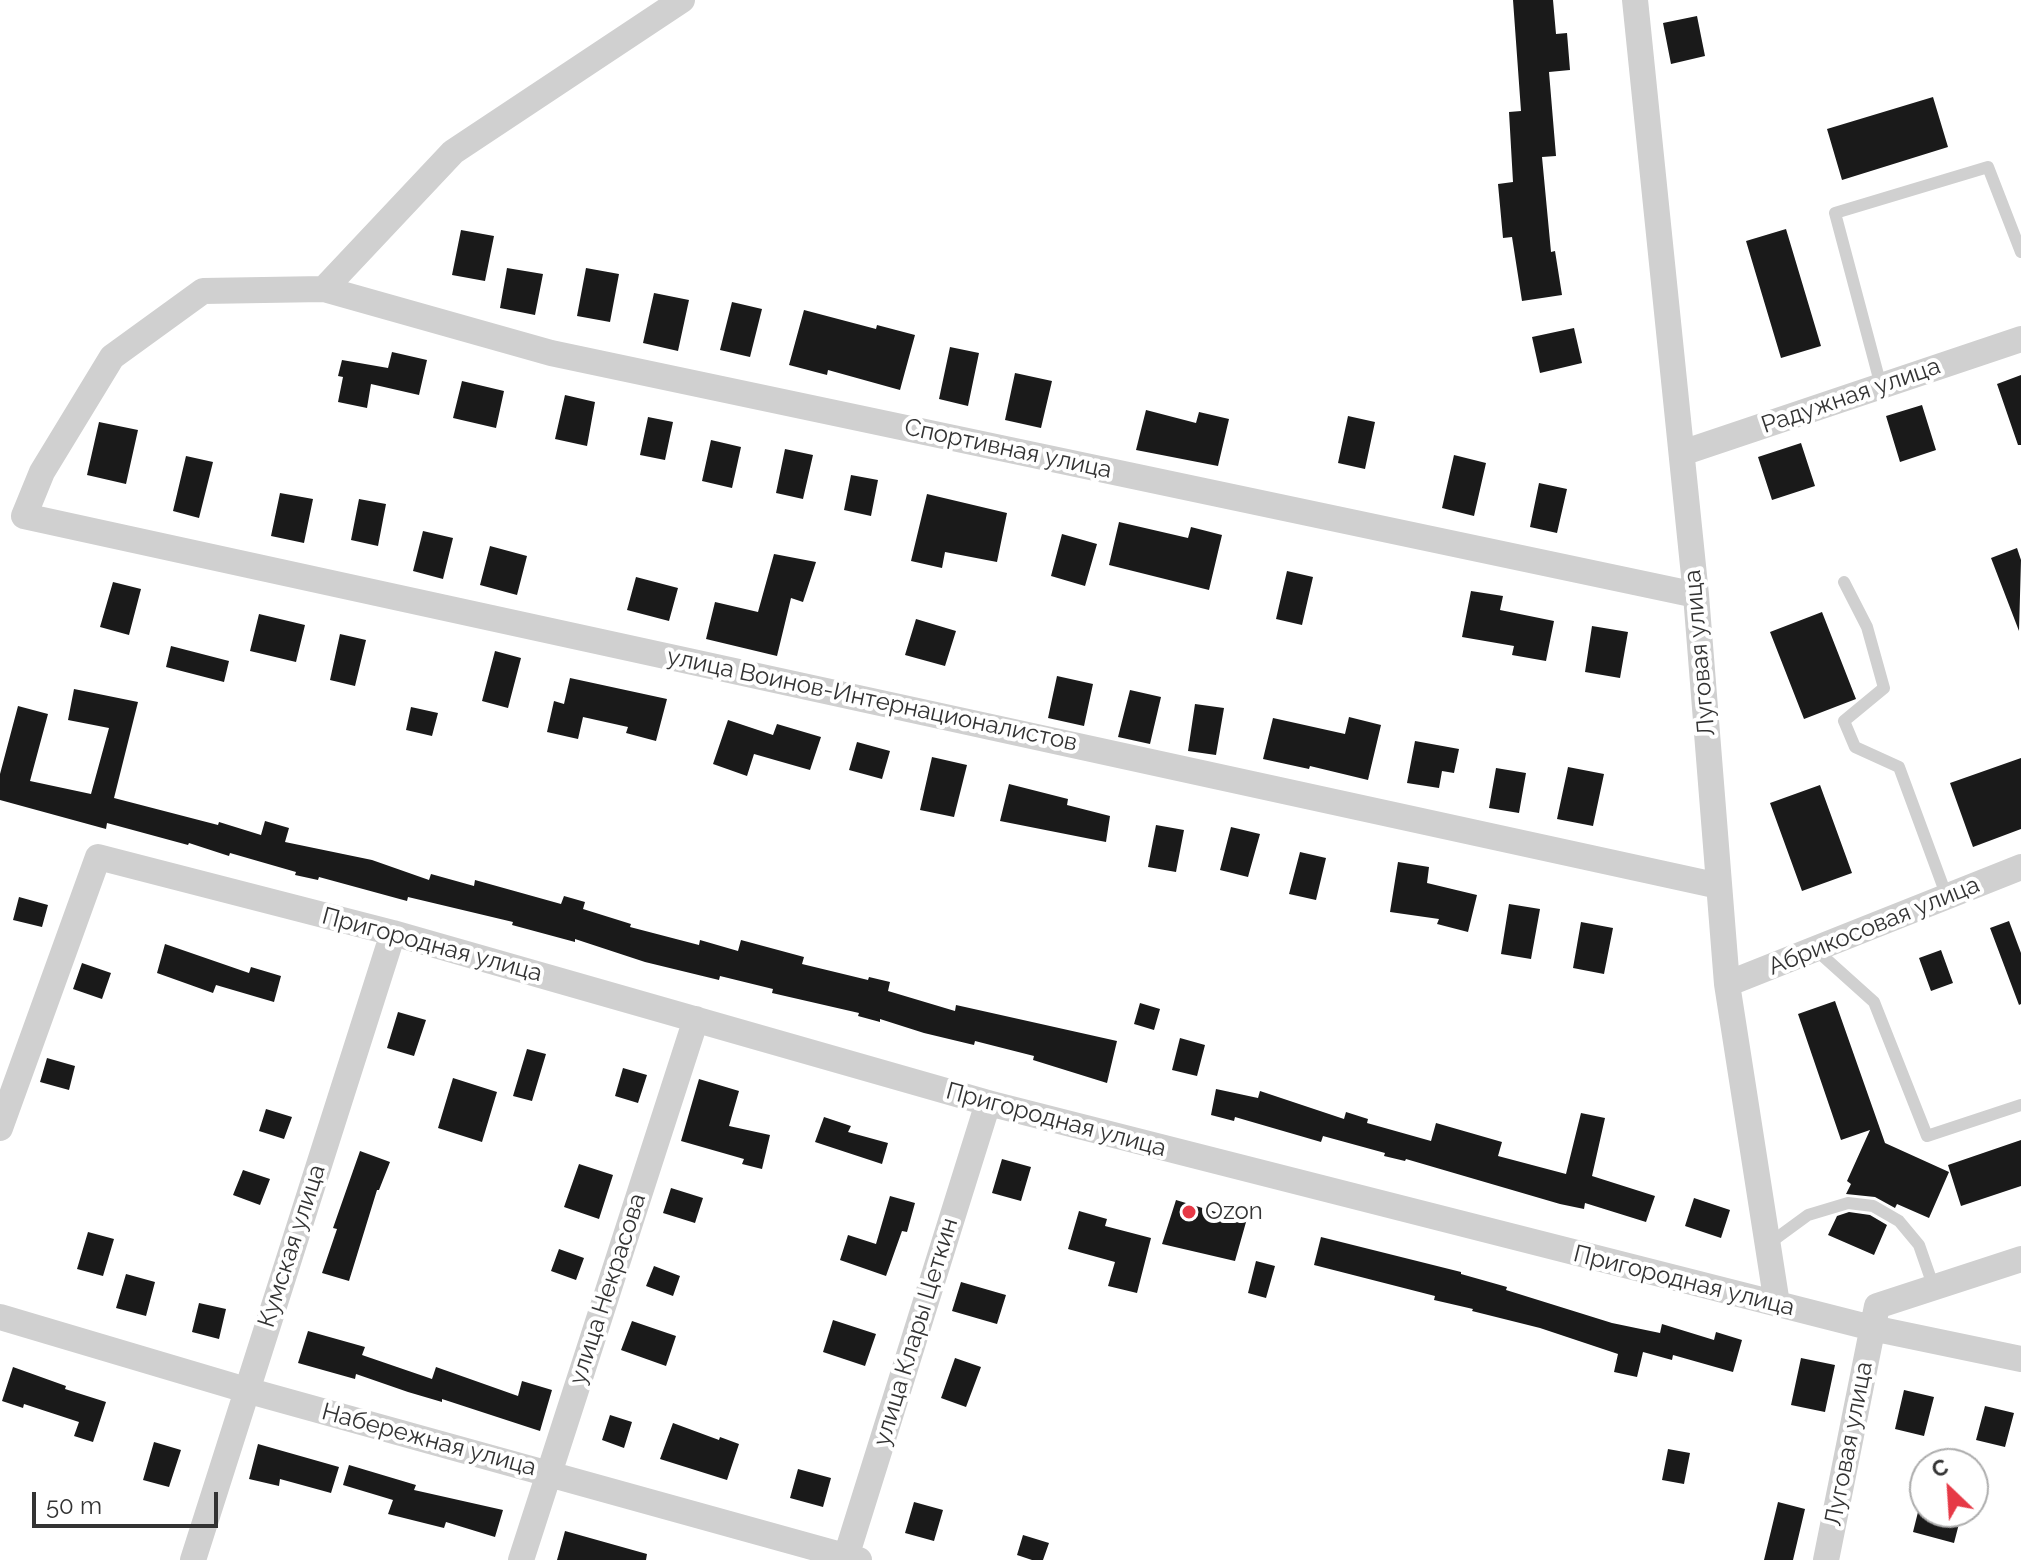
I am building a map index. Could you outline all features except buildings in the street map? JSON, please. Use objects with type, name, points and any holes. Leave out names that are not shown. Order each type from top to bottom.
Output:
[{"type":"street","points":[[324,289],[453,152],[682,0]]},
{"type":"street","name":"Луговая улица","points":[[1635,0],[1696,595],[1727,984],[1777,1304]]},
{"type":"street","name":"Спортивная улица","points":[[24,516],[42,472],[112,357],[203,291],[324,289],[551,353],[1696,595]]},
{"type":"street","name":"Радужная улица","points":[[1682,453],[2021,339]]},
{"type":"street","name":"улица Воинов-Интернационалистов","points":[[24,516],[1719,886]]},
{"type":"street","name":"Пригородная улица","points":[[0,1128],[98,857],[393,933],[988,1103],[1872,1328],[2021,1359]]},
{"type":"street","name":"Абрикосовая улица","points":[[1727,984],[2021,867]]},
{"type":"street","name":"Кумская улица","points":[[193,1560],[393,933]]},
{"type":"street","name":"улица Некрасова","points":[[521,1560],[696,1019]]},
{"type":"street","name":"улица Клары Цеткин","points":[[850,1559],[988,1103]]},
{"type":"street","points":[[1872,1328],[1877,1306],[2021,1259]]},
{"type":"street","name":"Набережная улица","points":[[0,1317],[246,1390],[549,1472],[850,1559]]},
{"type":"street","name":"Луговая улица","points":[[1826,1560],[1872,1328]]},
{"type":"lane","points":[[1881,386],[1835,213],[1988,167],[2021,252]]},
{"type":"lane","points":[[1844,582],[1867,627],[1884,688],[1844,721],[1855,747],[1899,767],[1947,897]]},
{"type":"lane","points":[[1815,949],[1874,1002],[1927,1136],[2021,1105]]},
{"type":"lane","points":[[1767,1245],[1808,1215],[1848,1203],[1873,1206],[1899,1221],[1919,1245],[1934,1288]]},
{"type":"place","name":"Ozon","points":[[1189,1212]]}]
